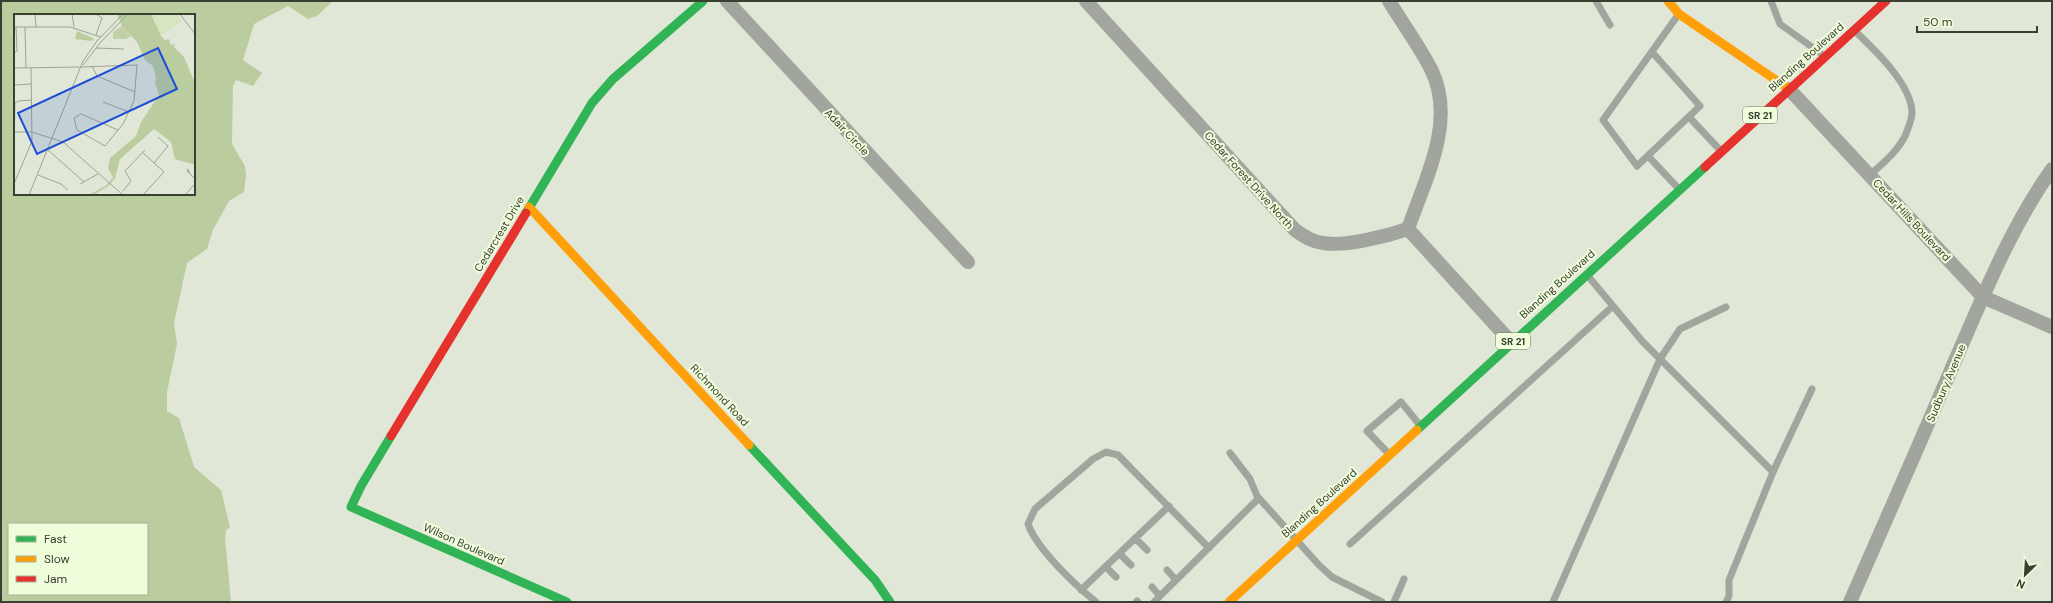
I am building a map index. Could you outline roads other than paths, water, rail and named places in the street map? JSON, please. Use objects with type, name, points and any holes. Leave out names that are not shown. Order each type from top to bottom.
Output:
[{"type":"street","name":"Cedarcrest Drive","points":[[351,507],[361,486],[592,103],[613,79],[703,1]]},
{"type":"street","name":"Adair Circle","points":[[727,1],[968,262]]},
{"type":"street","name":"Cedar Forest Drive North","points":[[1086,1],[1295,230],[1308,239],[1323,243],[1337,243],[1386,236],[1408,229]]},
{"type":"street","points":[[1389,1],[1432,71],[1439,90],[1442,116],[1440,136],[1408,229],[1511,342]]},
{"type":"street","name":"Blanding Boulevard","points":[[1229,602],[1511,342],[1886,1]]},
{"type":"street","points":[[1674,6],[1789,89]]},
{"type":"street","name":"Cedar Hills Boulevard","points":[[1789,89],[1983,297],[2052,327]]},
{"type":"street","name":"Sudbury Avenue","points":[[1850,602],[1983,297],[2019,222],[2052,169]]},
{"type":"street","name":"Richmond Road","points":[[529,207],[875,580],[890,602]]},
{"type":"street","name":"Wilson Boulevard","points":[[351,507],[567,602]]},
{"type":"lane","points":[[1596,1],[1610,25]]},
{"type":"lane","points":[[1771,1],[1780,24],[1825,57]]},
{"type":"lane","points":[[1652,52],[1700,106],[1637,166],[1603,120],[1652,52],[1674,6]]},
{"type":"lane","points":[[1854,30],[1874,49],[1890,68],[1908,94],[1912,113],[1906,135],[1891,156],[1870,175]]},
{"type":"lane","points":[[1689,117],[1721,151]]},
{"type":"lane","points":[[1648,156],[1679,189]]},
{"type":"lane","points":[[1586,274],[1660,359],[1773,472]]},
{"type":"lane","points":[[1350,544],[1613,306]]},
{"type":"lane","points":[[1553,602],[1660,359],[1680,329],[1726,307]]},
{"type":"lane","points":[[1726,602],[1729,596],[1729,580],[1773,472],[1812,389]]},
{"type":"lane","points":[[1389,454],[1367,431],[1401,402],[1420,426]]},
{"type":"lane","points":[[1096,602],[1081,590],[1033,537],[1028,524],[1035,509],[1093,459],[1106,452],[1118,455],[1209,548]]},
{"type":"lane","points":[[1230,453],[1250,479],[1260,498],[1295,540],[1318,564],[1332,577],[1382,602]]},
{"type":"lane","points":[[1154,602],[1260,498]]},
{"type":"lane","points":[[1081,590],[1169,506]]},
{"type":"lane","points":[[1135,538],[1147,550]]},
{"type":"lane","points":[[1120,554],[1131,565]]},
{"type":"lane","points":[[1106,567],[1116,578]]},
{"type":"lane","points":[[1167,570],[1176,580]]},
{"type":"lane","points":[[1394,602],[1404,579]]},
{"type":"lane","points":[[1152,587],[1160,596]]}]
